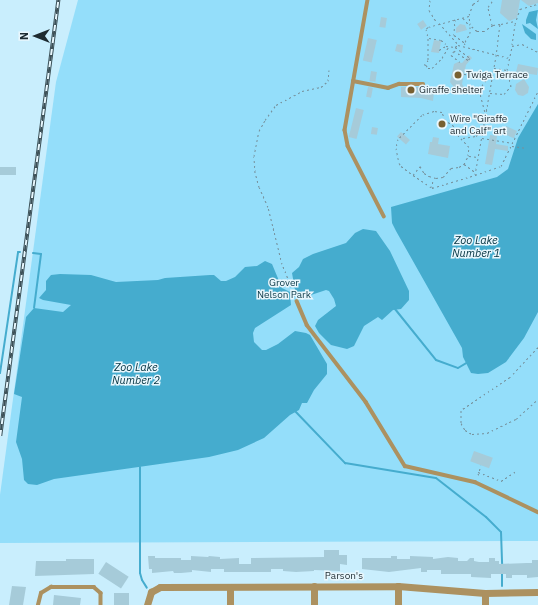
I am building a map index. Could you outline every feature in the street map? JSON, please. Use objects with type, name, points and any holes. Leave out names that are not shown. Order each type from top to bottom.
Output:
[{"type":"street","points":[[314,586],[314,605]]},
{"type":"street","name":"Parson's","points":[[147,605],[151,592],[160,587],[398,586],[485,593],[538,592]]},
{"type":"street","points":[[398,586],[398,605]]},
{"type":"street","points":[[230,587],[230,605]]},
{"type":"street","points":[[485,593],[485,605]]},
{"type":"lane","points":[[368,0],[346,121],[346,138],[384,216]]},
{"type":"lane","points":[[353,81],[388,88],[399,84],[423,84]]},
{"type":"lane","points":[[296,299],[307,325],[366,402],[405,466],[475,482],[538,512]]},
{"type":"lane","points":[[38,605],[41,593],[44,589],[51,587],[94,587],[101,593],[101,605]]},
{"type":"path","points":[[430,0],[429,10],[438,23],[458,45],[496,56],[510,58]]},
{"type":"path","points":[[464,43],[470,33],[469,16],[473,4],[479,0]]},
{"type":"path","points":[[492,0],[488,7],[492,25]]},
{"type":"path","points":[[511,86],[508,78],[508,70],[520,9],[538,4]]},
{"type":"path","points":[[426,65],[428,38],[426,29],[438,23],[469,16]]},
{"type":"path","points":[[462,17],[477,31],[484,31],[492,25],[517,21]]},
{"type":"path","points":[[455,19],[454,35],[464,43]]},
{"type":"path","points":[[476,174],[500,24]]},
{"type":"path","points":[[428,38],[441,40],[448,45],[455,47],[470,58],[468,60],[454,51],[451,55],[460,62]]},
{"type":"path","points":[[464,38],[464,47]]},
{"type":"path","points":[[512,46],[522,44],[538,52]]},
{"type":"path","points":[[439,50],[442,50],[448,45]]},
{"type":"path","points":[[421,63],[426,65],[428,68],[432,68],[442,58],[448,45]]},
{"type":"path","points":[[494,68],[508,70]]},
{"type":"path","points":[[296,299],[282,264],[268,207],[255,172],[254,156],[258,137],[264,120],[276,105],[302,91],[321,87],[328,81],[329,70]]},
{"type":"path","points":[[464,74],[473,75],[483,72],[486,80],[479,90],[486,114]]},
{"type":"path","points":[[490,93],[504,94],[511,86]]},
{"type":"path","points":[[511,86],[515,87]]},
{"type":"path","points":[[432,188],[502,166],[538,91]]},
{"type":"path","points":[[413,175],[420,166],[424,173],[433,178],[442,177],[451,168],[459,167],[464,164],[468,156],[469,147],[458,134],[458,129],[445,120],[442,112],[434,111],[422,115],[400,136],[396,148],[397,158],[401,166],[413,175],[432,188]]},
{"type":"path","points":[[462,138],[476,136],[483,130]]},
{"type":"path","points":[[482,138],[527,148]]},
{"type":"path","points":[[468,156],[478,157]]},
{"type":"path","points":[[464,164],[476,174]]},
{"type":"path","points":[[432,188],[433,178]]},
{"type":"path","points":[[538,347],[510,377],[461,410],[461,423],[465,430],[472,434],[477,435],[487,433],[516,419],[538,399]]},
{"type":"path","points":[[478,475],[481,465]]},
{"type":"path","points":[[478,472],[501,481],[515,472]]},
{"type":"green space","name":"Grover Nelson Park","points":[[78,0],[538,0],[538,541],[0,543],[0,495],[56,82]]},
{"type":"water","points":[[538,10],[536,20],[538,29],[530,23],[526,24],[526,20],[529,12]]},
{"type":"water","points":[[522,24],[536,34],[536,40],[531,39],[525,33]]},
{"type":"water","name":"Zoo Lake Number 1","points":[[538,104],[538,312],[524,338],[506,362],[488,373],[471,373],[463,357],[462,348],[392,223],[391,207],[497,177],[508,169],[518,138]]},
{"type":"water","name":"Zoo Lake Number 2","points":[[363,229],[376,231],[390,251],[409,291],[409,300],[401,309],[393,310],[382,320],[378,317],[364,326],[354,346],[347,349],[331,345],[319,333],[315,326],[318,320],[336,306],[329,291],[326,290],[308,296],[296,292],[290,293],[291,305],[255,328],[253,333],[254,342],[262,350],[266,350],[278,344],[295,331],[306,333],[310,335],[327,364],[327,374],[314,390],[307,403],[302,403],[299,410],[290,415],[264,438],[238,450],[209,457],[54,479],[37,485],[28,484],[24,480],[22,459],[16,442],[22,397],[14,394],[26,317],[34,308],[63,312],[71,305],[39,298],[46,290],[46,281],[51,275],[91,275],[116,282],[214,275],[221,281],[226,281],[235,277],[245,267],[257,266],[265,261],[272,264],[282,288],[290,292],[295,290],[292,273],[299,267],[303,259],[346,243],[355,233]]},
{"type":"building","points":[[502,0],[520,0],[517,18],[509,21],[500,13]]},
{"type":"building","points":[[521,0],[538,0],[538,3],[529,6]]},
{"type":"building","points":[[381,17],[387,18],[385,28],[379,27]]},
{"type":"building","points":[[423,20],[427,26],[421,30],[417,24]]},
{"type":"building","points":[[460,24],[465,25],[467,30],[456,33],[456,28]]},
{"type":"building","points":[[368,38],[377,40],[372,62],[363,60]]},
{"type":"building","points":[[434,40],[441,41],[439,53],[431,52]]},
{"type":"building","points":[[397,44],[403,45],[402,53],[395,51]]},
{"type":"building","name":"Twiga Terrace","points":[[469,55],[472,58],[466,65],[462,84],[464,87],[458,91],[453,89],[450,82],[454,64],[458,62],[462,63]]},
{"type":"building","points":[[518,64],[538,68],[537,75],[516,72]]},
{"type":"building","points":[[371,71],[377,72],[375,82],[369,81]]},
{"type":"building","points":[[524,79],[529,87],[528,93],[523,96],[518,95],[515,90],[516,84]]},
{"type":"building","points":[[368,87],[373,88],[371,98],[366,97]]},
{"type":"building","name":"Giraffe shelter","points":[[401,87],[421,87],[421,90],[434,92],[433,101],[421,98],[401,97]]},
{"type":"building","points":[[356,108],[364,110],[357,139],[349,137]]},
{"type":"building","points":[[506,126],[517,131],[514,138],[503,133]]},
{"type":"building","points":[[372,127],[378,128],[377,135],[371,134]]},
{"type":"building","points":[[401,132],[410,140],[406,144],[397,136]]},
{"type":"building","points":[[490,135],[497,136],[496,144],[508,146],[508,151],[495,149],[492,165],[485,164]]},
{"type":"building","points":[[433,137],[439,138],[438,144],[450,146],[448,158],[428,154],[430,142],[432,142]]},
{"type":"building","points":[[0,167],[16,167],[16,175],[0,175]]},
{"type":"building","points":[[474,451],[493,458],[489,468],[470,461]]},
{"type":"building","points":[[324,550],[339,550],[339,555],[347,555],[347,565],[340,564],[340,571],[314,570],[296,572],[283,571],[283,569],[271,569],[271,572],[224,572],[224,569],[211,569],[211,572],[192,570],[192,572],[181,573],[174,573],[173,571],[152,573],[152,569],[149,569],[148,556],[155,556],[155,558],[181,558],[181,560],[191,560],[191,556],[220,557],[220,559],[239,558],[239,564],[251,564],[251,558],[324,557]]},
{"type":"building","points":[[391,556],[397,556],[397,559],[410,559],[410,556],[433,557],[433,559],[448,557],[458,558],[458,561],[467,561],[470,558],[474,558],[474,561],[479,562],[489,562],[489,558],[495,558],[495,561],[499,561],[499,564],[532,563],[532,560],[538,560],[538,577],[527,578],[527,575],[512,575],[512,578],[506,578],[506,574],[491,574],[491,578],[471,577],[471,574],[441,574],[441,570],[427,570],[427,572],[421,572],[421,568],[389,572],[362,569],[362,558],[391,558]]},
{"type":"building","points":[[66,559],[94,559],[94,574],[35,576],[36,561],[66,561]]},
{"type":"building","points":[[106,562],[129,577],[121,588],[98,574]]},
{"type":"building","points":[[12,586],[26,587],[23,605],[9,605]]},
{"type":"building","points":[[114,593],[129,593],[129,605],[114,605]]},
{"type":"building","points":[[54,595],[81,598],[80,605],[53,605]]},
{"type":"waterway","points":[[0,373],[18,252],[20,252]]},
{"type":"waterway","points":[[33,253],[41,254],[34,308]]},
{"type":"waterway","points":[[395,309],[436,360],[458,368],[468,362]]},
{"type":"waterway","points":[[294,410],[345,463],[436,478],[486,517],[501,532],[502,565]]},
{"type":"waterway","points":[[140,467],[140,573],[147,588]]},
{"type":"waterway","points":[[502,572],[502,586]]},
{"type":"railway","points":[[0,436],[58,0]]},
{"type":"place","name":"Twiga Terrace","points":[[458,75]]},
{"type":"place","name":"Giraffe shelter","points":[[411,90]]},
{"type":"place","name":"Wire \"Giraffe and Calf\" art","points":[[442,124]]}]
